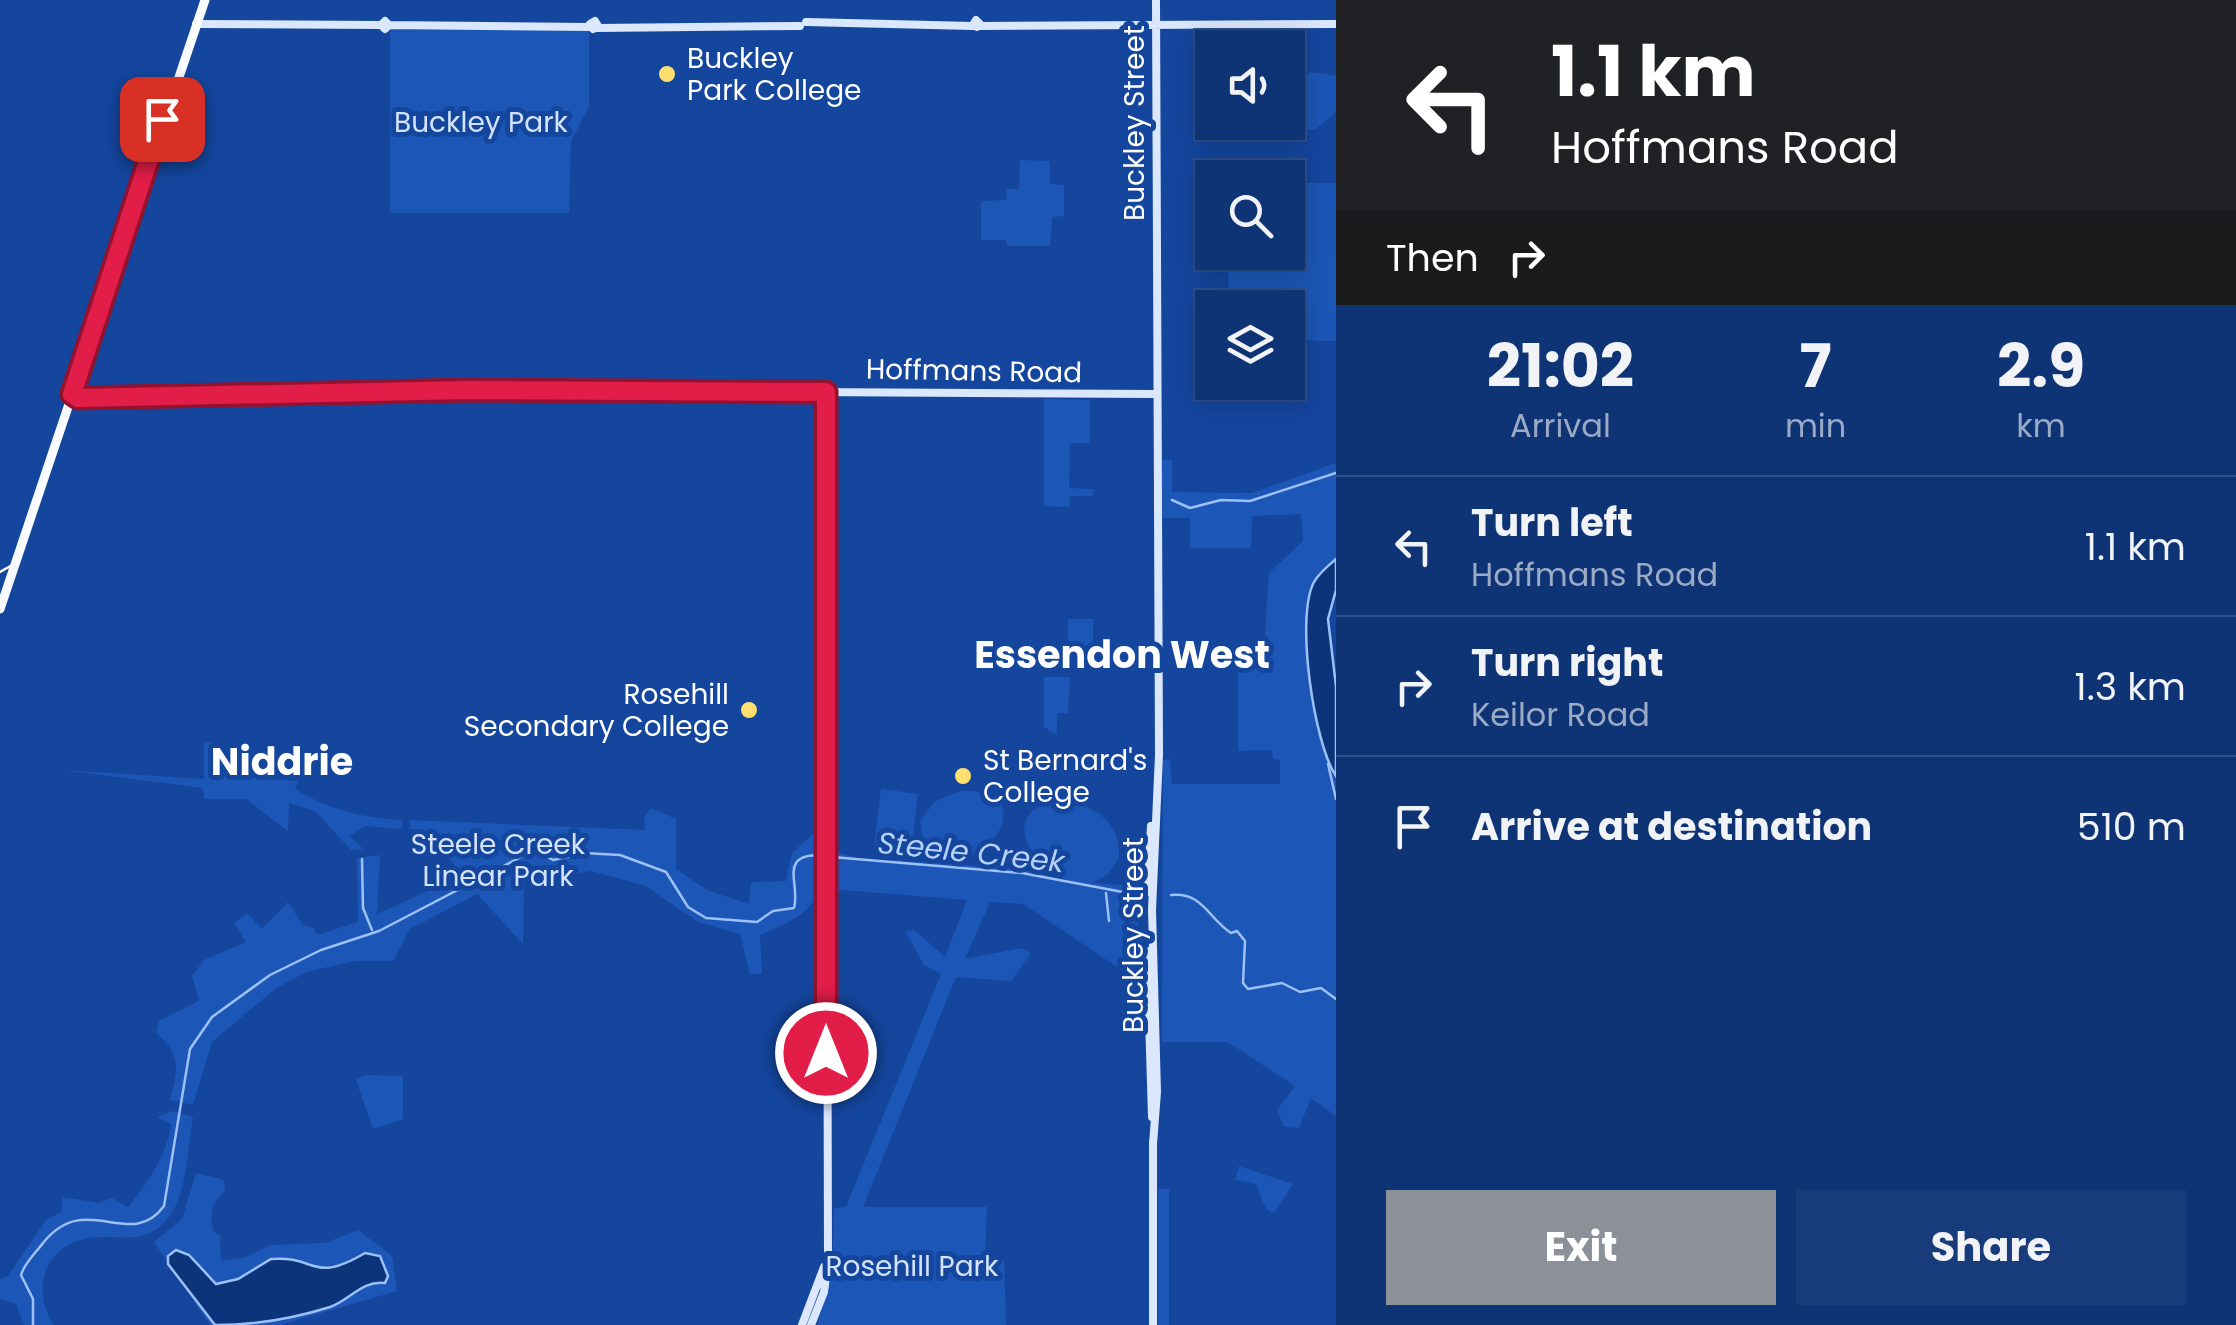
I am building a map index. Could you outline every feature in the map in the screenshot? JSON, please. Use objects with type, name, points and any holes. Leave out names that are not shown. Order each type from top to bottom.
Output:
[{"type":"main road","points":[[0,609],[3,579],[14,569],[205,0]]},
{"type":"main road","name":"Buckley Street","points":[[1154,1325],[1153,1144],[1158,1092],[1152,910],[1157,755],[1156,0]]},
{"type":"main road","points":[[196,24],[1336,24]]},
{"type":"main road","name":"Hoffmans Road","points":[[72,394],[80,398],[174,398],[468,390],[1157,394]]},
{"type":"main road","points":[[811,1325],[824,1292],[827,1253],[826,392]]},
{"type":"main road","points":[[802,1325],[827,1253]]},
{"type":"green space","name":"Buckley Park","points":[[390,27],[589,31],[589,106],[571,141],[569,213],[390,213]]},
{"type":"green space","points":[[1312,72],[1336,76],[1336,112],[1316,129],[1305,130],[1305,76]]},
{"type":"green space","points":[[1020,160],[1050,161],[1050,184],[1064,185],[1064,216],[1052,217],[1050,246],[1007,246],[1006,240],[981,240],[981,201],[1006,200],[1007,189],[1019,189]]},
{"type":"green space","points":[[1305,183],[1336,183],[1336,341],[1305,340],[1305,290],[1229,290],[1228,270],[1305,270]]},
{"type":"green space","points":[[1044,399],[1090,400],[1090,443],[1070,443],[1069,488],[1093,489],[1093,496],[1070,496],[1069,507],[1044,506]]},
{"type":"green space","points":[[1162,460],[1172,460],[1172,492],[1252,493],[1336,463],[1336,559],[1314,582],[1308,599],[1306,651],[1320,737],[1336,776],[1336,1116],[1311,1098],[1299,1128],[1284,1127],[1277,1110],[1295,1086],[1228,1042],[1162,1042],[1163,760],[1170,759],[1172,784],[1280,784],[1280,760],[1273,759],[1272,750],[1238,751],[1238,653],[1264,651],[1269,573],[1303,541],[1301,514],[1252,516],[1251,548],[1190,548],[1190,518],[1162,518]]},
{"type":"green space","points":[[1068,619],[1093,619],[1093,666],[1068,666]]},
{"type":"green space","points":[[1044,677],[1070,677],[1068,713],[1057,713],[1057,735],[1044,727]]},
{"type":"green space","points":[[204,742],[213,742],[216,770],[239,777],[298,781],[295,789],[334,808],[402,820],[402,829],[365,826],[350,836],[363,849],[351,850],[315,811],[289,803],[288,831],[246,799],[204,799],[203,788],[62,770],[204,779]]},
{"type":"green space","points":[[881,789],[918,794],[911,852],[874,847]]},
{"type":"green space","points":[[960,791],[987,794],[1001,804],[1003,820],[996,836],[983,850],[964,858],[944,856],[923,842],[920,821],[934,802]]},
{"type":"green space","points":[[1062,801],[1094,811],[1115,833],[1119,856],[1103,877],[1082,883],[1060,877],[1041,863],[1028,844],[1024,825],[1035,810]]},
{"type":"green space","name":"Steele Creek Linear Park","points":[[651,808],[676,819],[676,869],[707,890],[749,904],[751,882],[786,881],[792,853],[822,826],[822,868],[816,896],[799,916],[760,935],[762,974],[750,974],[740,934],[696,921],[646,886],[591,871],[524,884],[523,944],[477,894],[410,929],[393,961],[355,961],[306,972],[275,989],[212,1042],[193,1105],[170,1100],[176,1063],[170,1048],[156,1033],[159,1021],[199,1001],[192,976],[204,960],[246,942],[234,923],[247,913],[262,929],[288,902],[303,925],[314,928],[317,935],[358,922],[357,858],[380,855],[377,914],[463,875],[423,830],[410,829],[410,820],[645,830],[644,817]]},
{"type":"green space","name":"Rosehill Park","points":[[832,851],[858,858],[1024,869],[1065,881],[1137,886],[1140,1025],[1136,1025],[1132,977],[1023,904],[990,902],[965,959],[1022,948],[1031,953],[1011,981],[956,977],[863,1207],[987,1207],[985,1256],[992,1264],[1004,1260],[1006,1325],[817,1325],[832,1275],[834,1208],[846,1207],[941,974],[924,965],[905,931],[914,930],[945,957],[967,900],[830,889]]},
{"type":"green space","points":[[366,1075],[403,1076],[403,1119],[373,1129],[356,1080]]},
{"type":"green space","points":[[173,1111],[193,1117],[182,1187],[173,1212],[146,1235],[84,1239],[59,1252],[50,1262],[43,1287],[47,1313],[54,1325],[24,1325],[16,1304],[0,1299],[0,1279],[8,1276],[46,1220],[62,1212],[62,1197],[99,1203],[112,1198],[128,1207],[165,1147],[171,1124],[157,1117]]},
{"type":"green space","points":[[1239,1166],[1293,1184],[1274,1213],[1266,1209],[1256,1184],[1235,1180]]},
{"type":"green space","points":[[196,1173],[224,1180],[225,1191],[214,1205],[212,1215],[214,1232],[220,1236],[221,1261],[246,1257],[270,1245],[325,1243],[358,1230],[392,1256],[397,1291],[280,1325],[210,1325],[154,1242],[182,1219]]},
{"type":"green space","points":[[1158,1189],[1169,1189],[1169,1325],[1158,1325]]},
{"type":"shaded area","points":[[1336,559],[1336,590],[1328,619],[1336,686],[1336,776],[1314,710],[1306,623],[1314,582]]},
{"type":"shaded area","points":[[176,1250],[189,1255],[216,1284],[238,1279],[271,1259],[324,1268],[365,1253],[380,1256],[388,1276],[385,1283],[363,1287],[337,1304],[316,1311],[215,1325],[168,1264],[168,1256]]},
{"type":"waterway","points":[[1172,500],[1190,508],[1221,500],[1250,501],[1336,473]]},
{"type":"waterway","name":"Steele Creek","points":[[1328,764],[1336,799]]},
{"type":"waterway","name":"Steele Creek","points":[[33,1325],[33,1299],[21,1275],[43,1243],[59,1228],[91,1220],[137,1224],[151,1219],[164,1206],[190,1049],[212,1017],[270,975],[321,950],[379,931],[534,850],[553,860],[584,853],[620,855],[666,872],[688,907],[706,918],[757,922],[773,911],[794,908],[795,864],[809,856],[824,855]]},
{"type":"waterway","name":"Steele Creek","points":[[832,857],[1022,873],[1128,893]]},
{"type":"waterway","points":[[362,859],[363,908],[372,930]]},
{"type":"waterway","points":[[1106,893],[1109,921]]},
{"type":"waterway","name":"Steele Creek","points":[[1171,895],[1191,898],[1231,933],[1237,931],[1245,941],[1243,983],[1248,989],[1282,983],[1300,992],[1321,988],[1336,999]]},
{"type":"tram line","points":[[0,572],[14,564],[22,549],[206,0]]},
{"type":"place","name":"Buckley Park College","points":[[667,74]]},
{"type":"place","name":"Rosehill Secondary College","points":[[749,710]]},
{"type":"place","name":"St Bernard's College","points":[[963,776]]},
{"type":"district","name":"Essendon West","points":[[1122,654]]},
{"type":"district","name":"Niddrie","points":[[282,761]]},
{"type":"route","points":[[162,119],[72,394],[78,398],[468,390],[826,392],[826,1053]]}]
